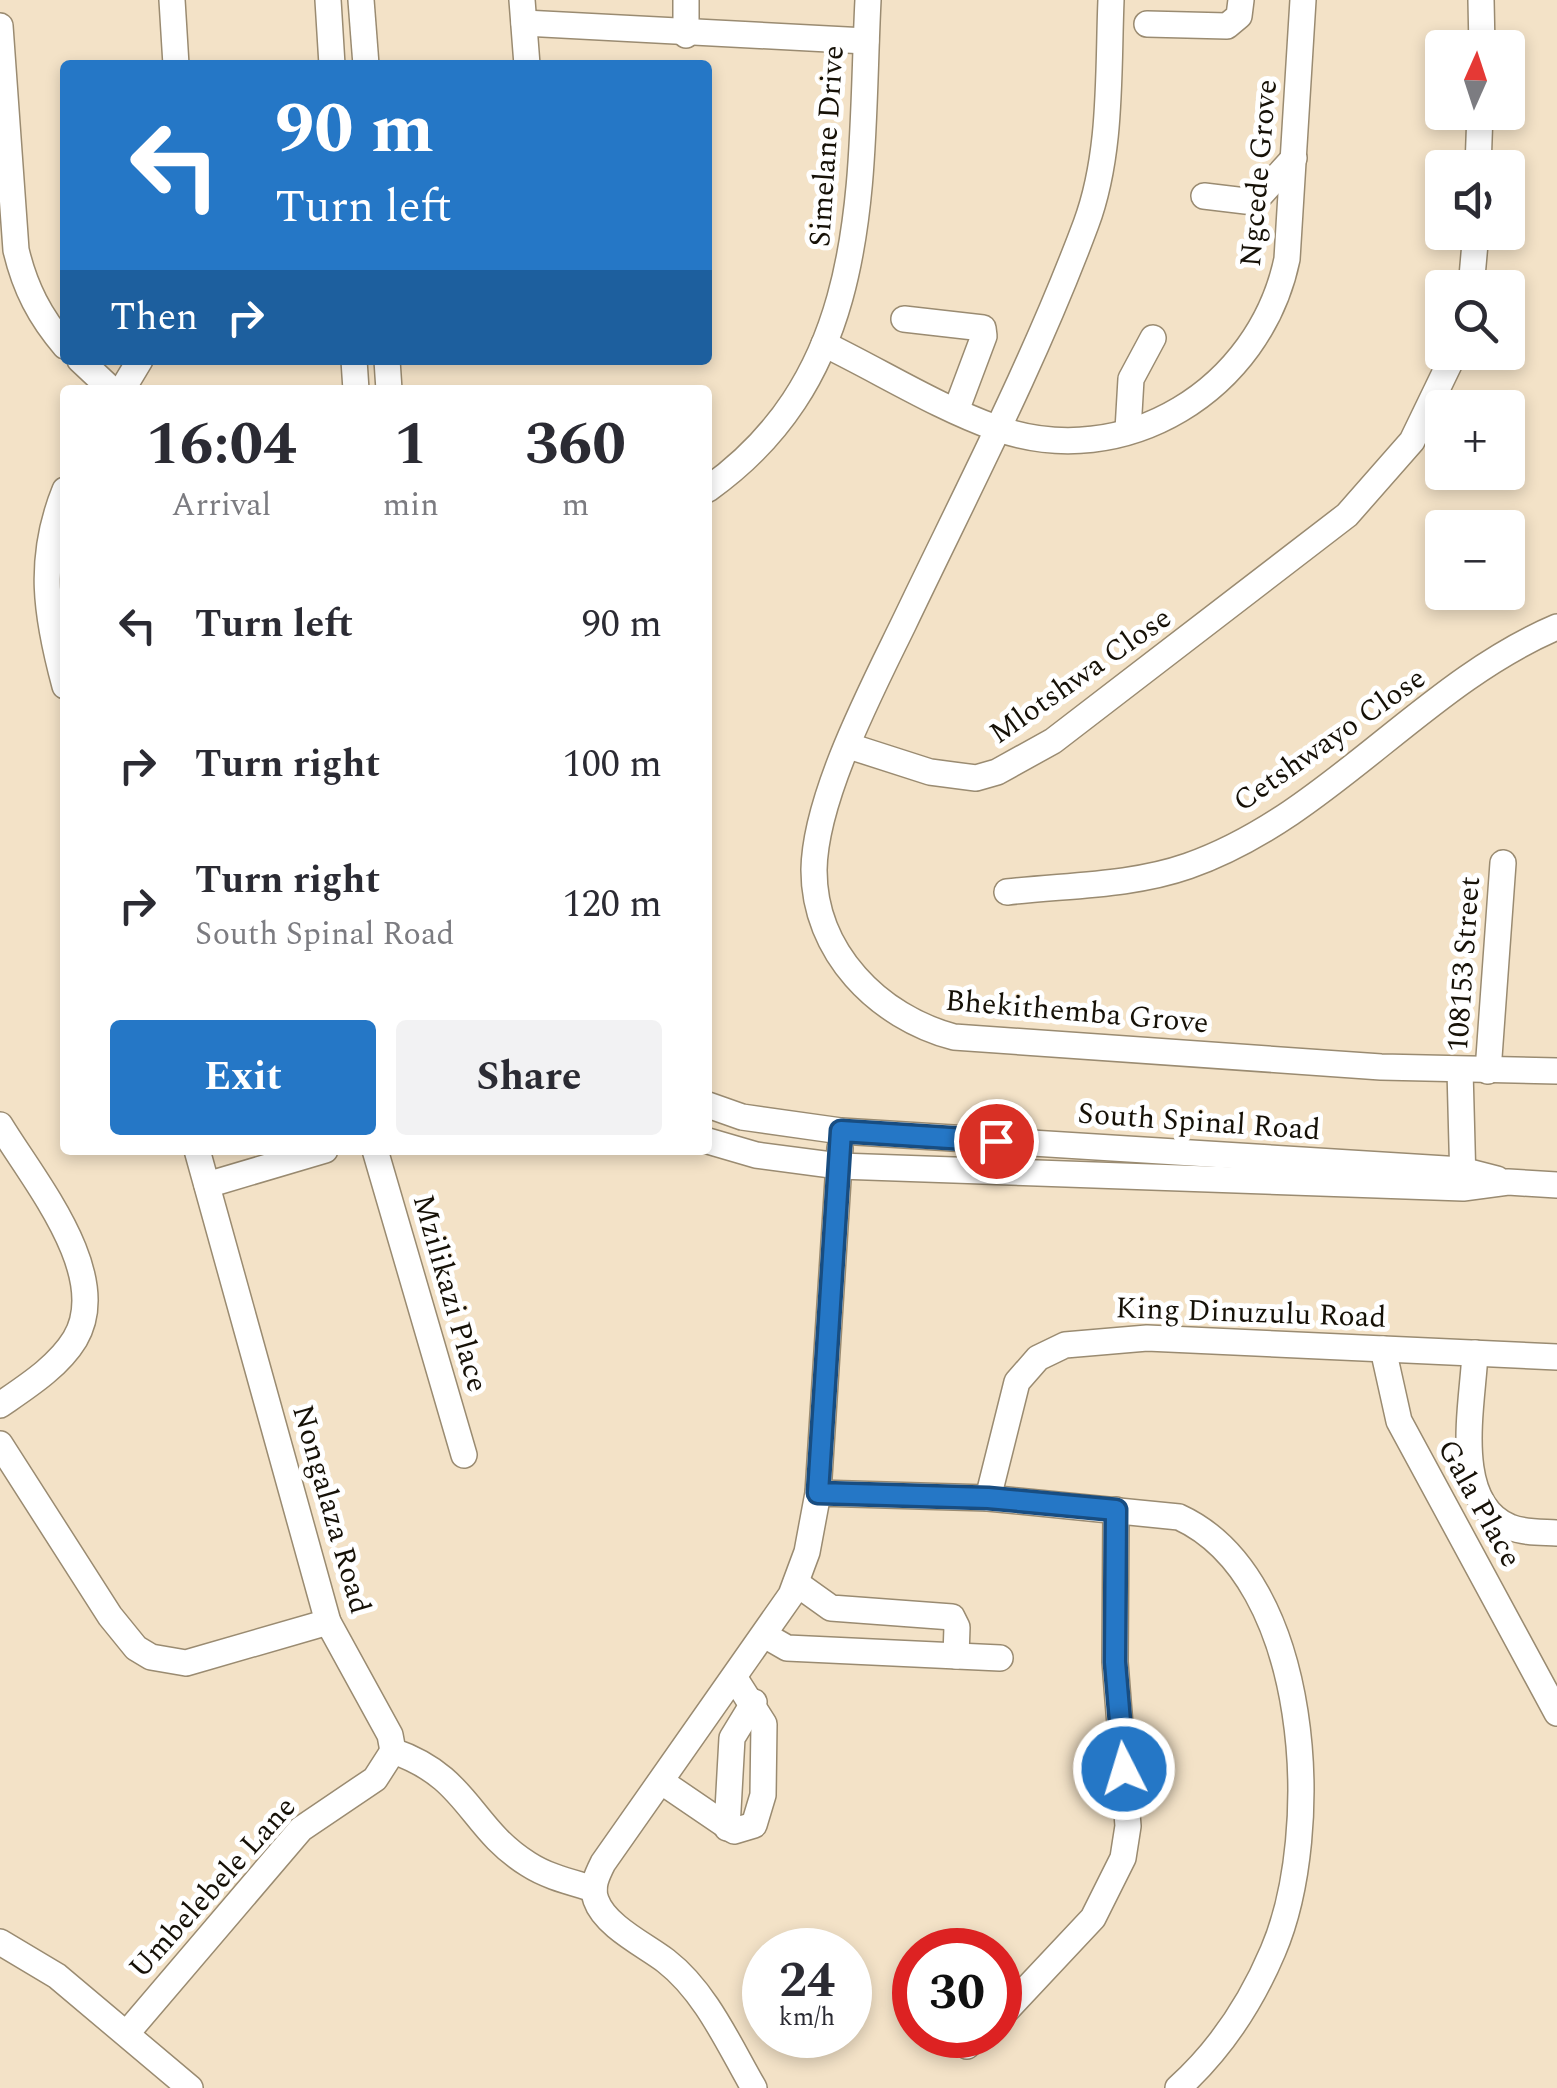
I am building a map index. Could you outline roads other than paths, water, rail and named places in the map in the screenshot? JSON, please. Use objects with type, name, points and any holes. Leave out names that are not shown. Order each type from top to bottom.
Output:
[{"type":"street","points":[[172,0],[176,60]]},
{"type":"street","points":[[328,0],[332,60]]},
{"type":"street","points":[[361,0],[366,60]]},
{"type":"street","points":[[686,0],[686,35]]},
{"type":"street","name":"Simelane Drive","points":[[712,485],[763,439],[824,344],[854,248],[868,0]]},
{"type":"street","points":[[849,746],[1063,282],[1097,191],[1107,104],[1111,0]]},
{"type":"street","points":[[1146,24],[1227,26],[1239,16],[1240,0]]},
{"type":"street","name":"Ngcede Grove","points":[[824,344],[997,428],[1082,439],[1128,430],[1206,394],[1244,356],[1280,290],[1287,259],[1303,0]]},
{"type":"street","points":[[1481,0],[1482,30]]},
{"type":"street","points":[[527,60],[523,12],[686,35],[866,41]]},
{"type":"street","points":[[0,26],[16,250],[22,276],[43,320],[60,340]]},
{"type":"street","points":[[1204,196],[1240,204],[1254,202],[1294,158]]},
{"type":"street","points":[[904,319],[983,328],[984,336],[956,408]]},
{"type":"street","points":[[1128,430],[1130,379],[1153,338]]},
{"type":"street","points":[[85,365],[107,385]]},
{"type":"street","name":"Mlotshwa Close","points":[[849,746],[930,772],[976,778],[996,772],[1053,741],[1347,515],[1412,441],[1447,370]]},
{"type":"street","points":[[60,505],[49,538],[45,584],[48,621],[60,666]]},
{"type":"street","name":"Cetshwayo Close","points":[[1007,892],[1130,878],[1204,859],[1313,797],[1500,656],[1557,627]]},
{"type":"street","name":"Bhekithemba Grove","points":[[849,746],[822,822],[814,870],[817,896],[834,944],[851,972],[894,1014],[925,1030],[994,1042],[1460,1070],[1557,1072]]},
{"type":"street","name":"108153 Street","points":[[1488,1070],[1504,863]]},
{"type":"street","points":[[1460,1070],[1463,1179]]},
{"type":"street","name":"South Spinal Road","points":[[712,1106],[757,1120],[841,1131],[1557,1185]]},
{"type":"street","points":[[0,1125],[79,1262],[89,1301],[75,1340],[62,1356],[0,1405]]},
{"type":"street","points":[[754,2088],[692,1988],[671,1965],[611,1919],[596,1900],[594,1889],[603,1863],[736,1680],[796,1583],[818,1493],[841,1131]]},
{"type":"street","name":"South Spinal Road","points":[[712,1142],[756,1155],[839,1166],[1463,1179]]},
{"type":"street","name":"Nongalaza Road","points":[[198,1155],[328,1622],[390,1735],[393,1751]]},
{"type":"street","points":[[207,1185],[308,1155]]},
{"type":"street","name":"Mzilikazi Place","points":[[376,1155],[464,1454]]},
{"type":"street","name":"King Dinuzulu Road","points":[[988,1498],[1016,1382],[1038,1358],[1066,1345],[1096,1339],[1148,1338],[1557,1356]]},
{"type":"street","name":"Gala Place","points":[[1383,1348],[1399,1422],[1549,1676],[1557,1713]]},
{"type":"street","points":[[1475,1353],[1471,1462],[1478,1494],[1487,1511],[1512,1528],[1557,1533]]},
{"type":"street","points":[[0,1444],[110,1616],[136,1648],[151,1658],[186,1663],[328,1622]]},
{"type":"street","points":[[818,1493],[988,1498],[1178,1517],[1204,1529],[1232,1552],[1250,1576],[1277,1632],[1296,1736],[1300,1807],[1296,1864],[1274,1950],[1224,2040],[1178,2088]]},
{"type":"street","points":[[1022,1994],[1093,1918],[1123,1858],[1128,1826],[1115,1662],[1116,1510]]},
{"type":"street","points":[[796,1583],[831,1608],[952,1616],[958,1627],[956,1656]]},
{"type":"street","points":[[766,1636],[787,1648],[1000,1658]]},
{"type":"street","points":[[662,1782],[727,1828],[732,1738],[754,1702],[736,1680]]},
{"type":"street","points":[[393,1751],[430,1765],[452,1782],[498,1838],[525,1862],[594,1889]]},
{"type":"street","name":"Umbelebele Lane","points":[[126,2033],[301,1829],[375,1778],[393,1751]]},
{"type":"street","points":[[0,1942],[36,1961],[190,2088]]}]
